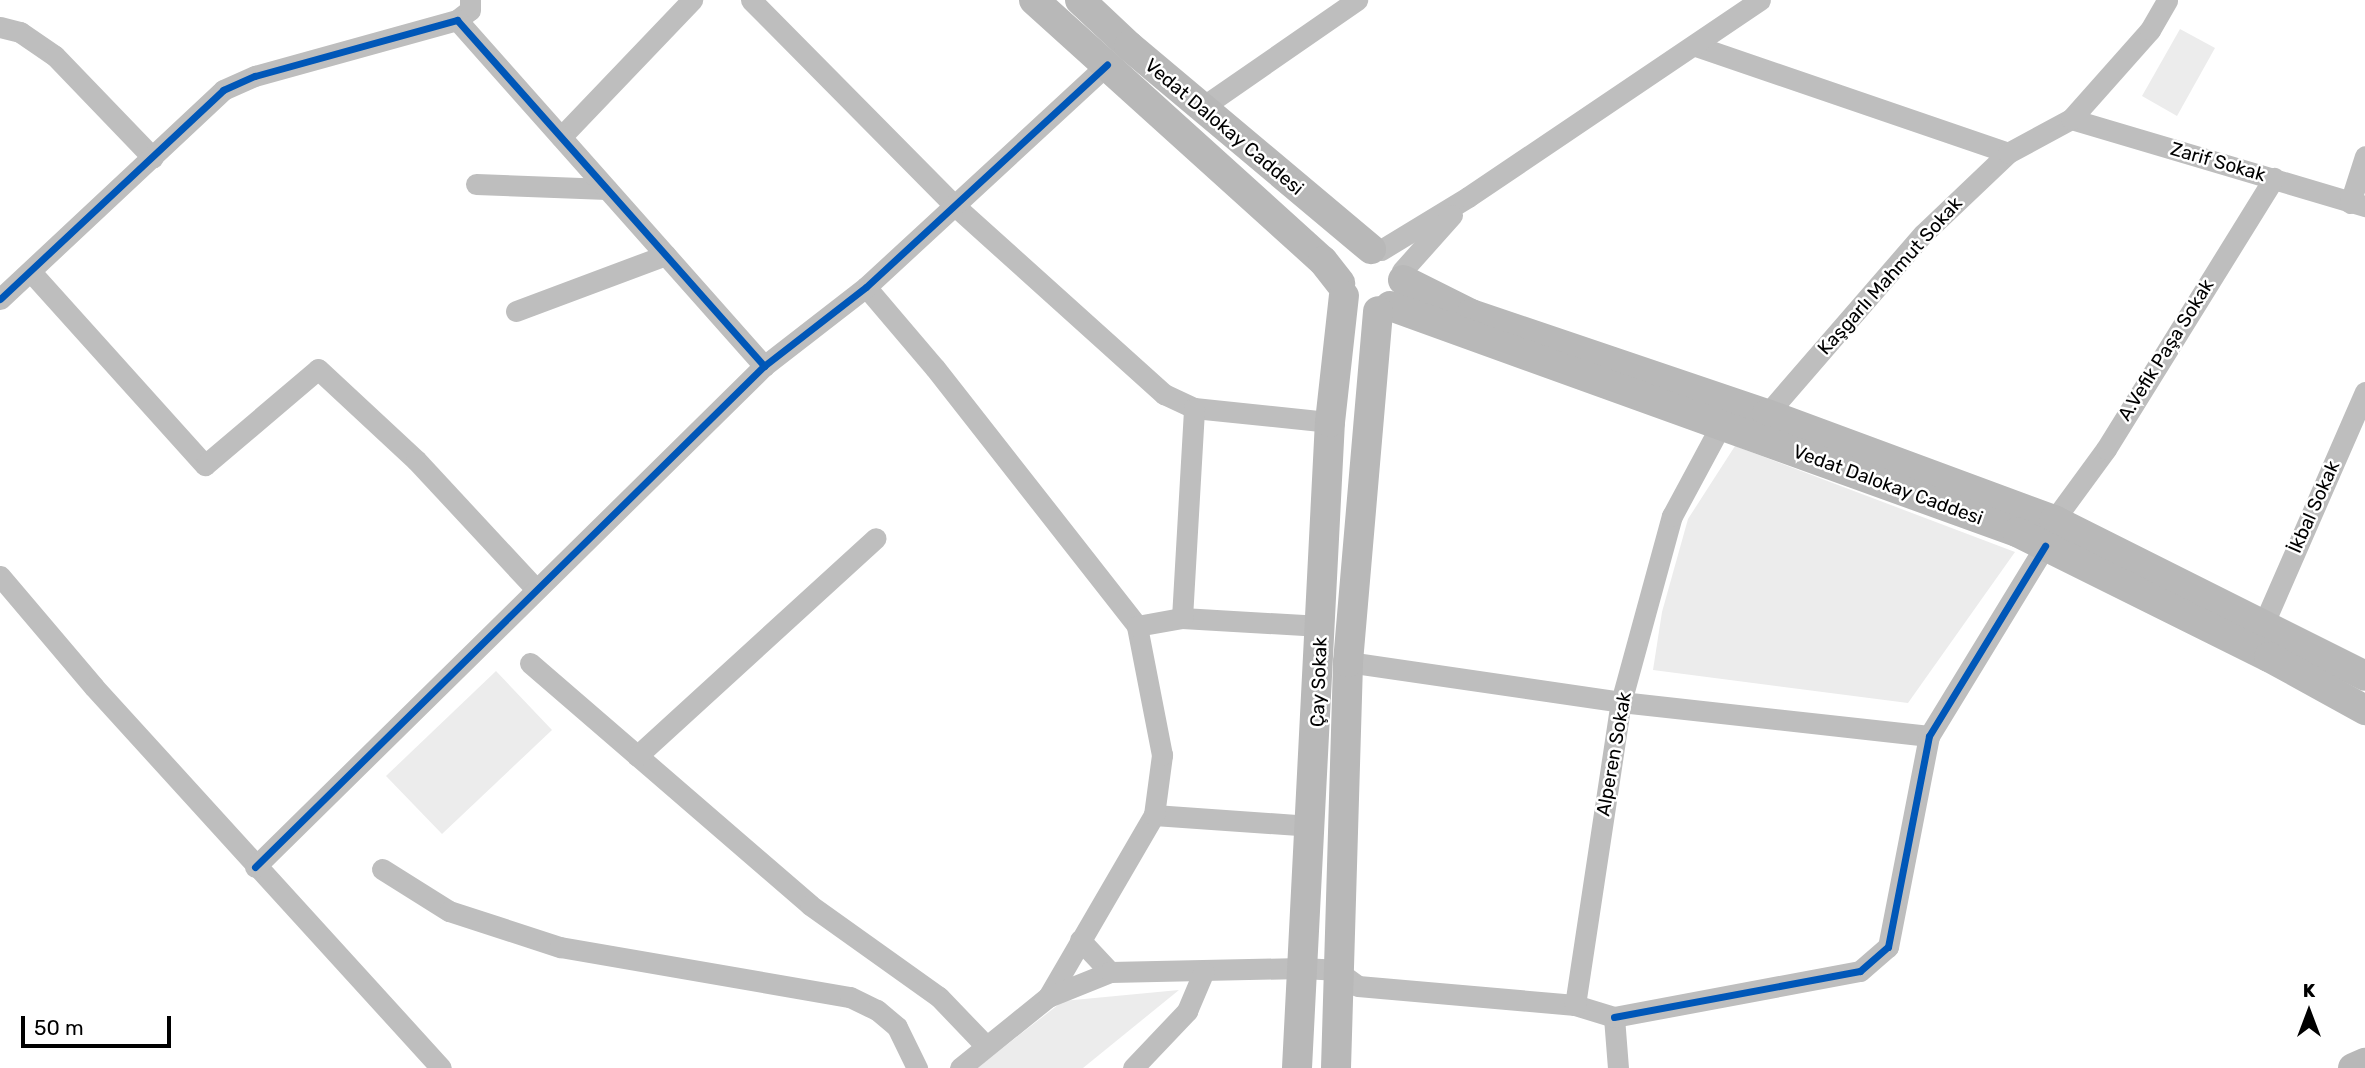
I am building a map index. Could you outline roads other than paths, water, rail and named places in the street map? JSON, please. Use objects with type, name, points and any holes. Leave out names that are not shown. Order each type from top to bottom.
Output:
[{"type":"main road","points":[[1034,0],[1324,261],[1342,290],[1359,309],[1387,278],[1345,263],[1342,290]]},
{"type":"main road","name":"Vedat Dalokay Caddesi","points":[[1080,0],[1387,278],[1720,427],[2050,533],[2365,710]]},
{"type":"main road","name":"Vedat Dalokay Caddesi","points":[[1387,278],[1471,314],[1767,414],[2264,622],[2365,677]]},
{"type":"main road","name":"Çay Sokak","points":[[1335,1068],[1335,970],[1348,662],[1387,278]]},
{"type":"main road","name":"Çay Sokak","points":[[1297,1068],[1330,422],[1342,290]]},
{"type":"main road","points":[[2353,1068],[2365,1063]]},
{"type":"street","points":[[561,137],[692,0]]},
{"type":"street","points":[[751,0],[954,205],[1164,394],[1194,408],[1330,422]]},
{"type":"street","points":[[1201,108],[1357,0]]},
{"type":"street","points":[[1387,278],[1468,197],[1696,46],[1760,0]]},
{"type":"street","name":"Kaşgarlı Mahmut Sokak","points":[[1767,414],[1923,234],[2007,153],[2071,119],[2150,30],[2167,0]]},
{"type":"street","points":[[0,299],[223,90],[255,76],[469,8],[561,137],[764,366]]},
{"type":"street","points":[[0,27],[20,32],[55,56],[153,158]]},
{"type":"street","points":[[1696,46],[2007,153]]},
{"type":"street","points":[[255,867],[764,366],[866,287],[1107,65]]},
{"type":"street","name":"Zarif Sokak","points":[[2071,119],[2357,205]]},
{"type":"street","points":[[2357,205],[2365,156]]},
{"type":"street","name":"A.Vefik Paşa Sokak","points":[[1929,736],[2050,533],[2106,449],[2274,178]]},
{"type":"street","points":[[476,184],[607,189]]},
{"type":"street","points":[[1387,278],[1468,197]]},
{"type":"street","points":[[516,311],[666,255]]},
{"type":"street","points":[[31,272],[205,466],[318,369],[416,460],[536,589]]},
{"type":"street","points":[[866,287],[944,378],[1137,626],[1162,755],[1154,815],[1048,997]]},
{"type":"street","name":"İkbal Sokak","points":[[2264,622],[2365,391]]},
{"type":"street","points":[[1182,618],[1194,408]]},
{"type":"street","name":"Alperen Sokak","points":[[1575,1005],[1621,702],[1672,516],[1720,427]]},
{"type":"street","points":[[637,756],[876,538]]},
{"type":"street","points":[[0,576],[255,867],[441,1068]]},
{"type":"street","points":[[1137,626],[1182,618],[1321,626]]},
{"type":"street","points":[[960,1068],[985,1045],[1048,997],[1110,972],[1301,968],[1335,970],[1358,986],[1575,1005],[1614,1017],[1860,971],[1888,947],[1929,736],[1621,702],[1348,662]]},
{"type":"street","points":[[530,663],[810,905],[939,997],[985,1045]]},
{"type":"street","points":[[1154,815],[1310,826]]},
{"type":"street","points":[[382,869],[449,911],[560,947],[850,997],[877,1010],[897,1027],[916,1068]]},
{"type":"street","points":[[1080,940],[1110,972]]},
{"type":"street","points":[[1133,1068],[1187,1010],[1204,971]]},
{"type":"street","points":[[1614,1017],[1618,1068]]}]
